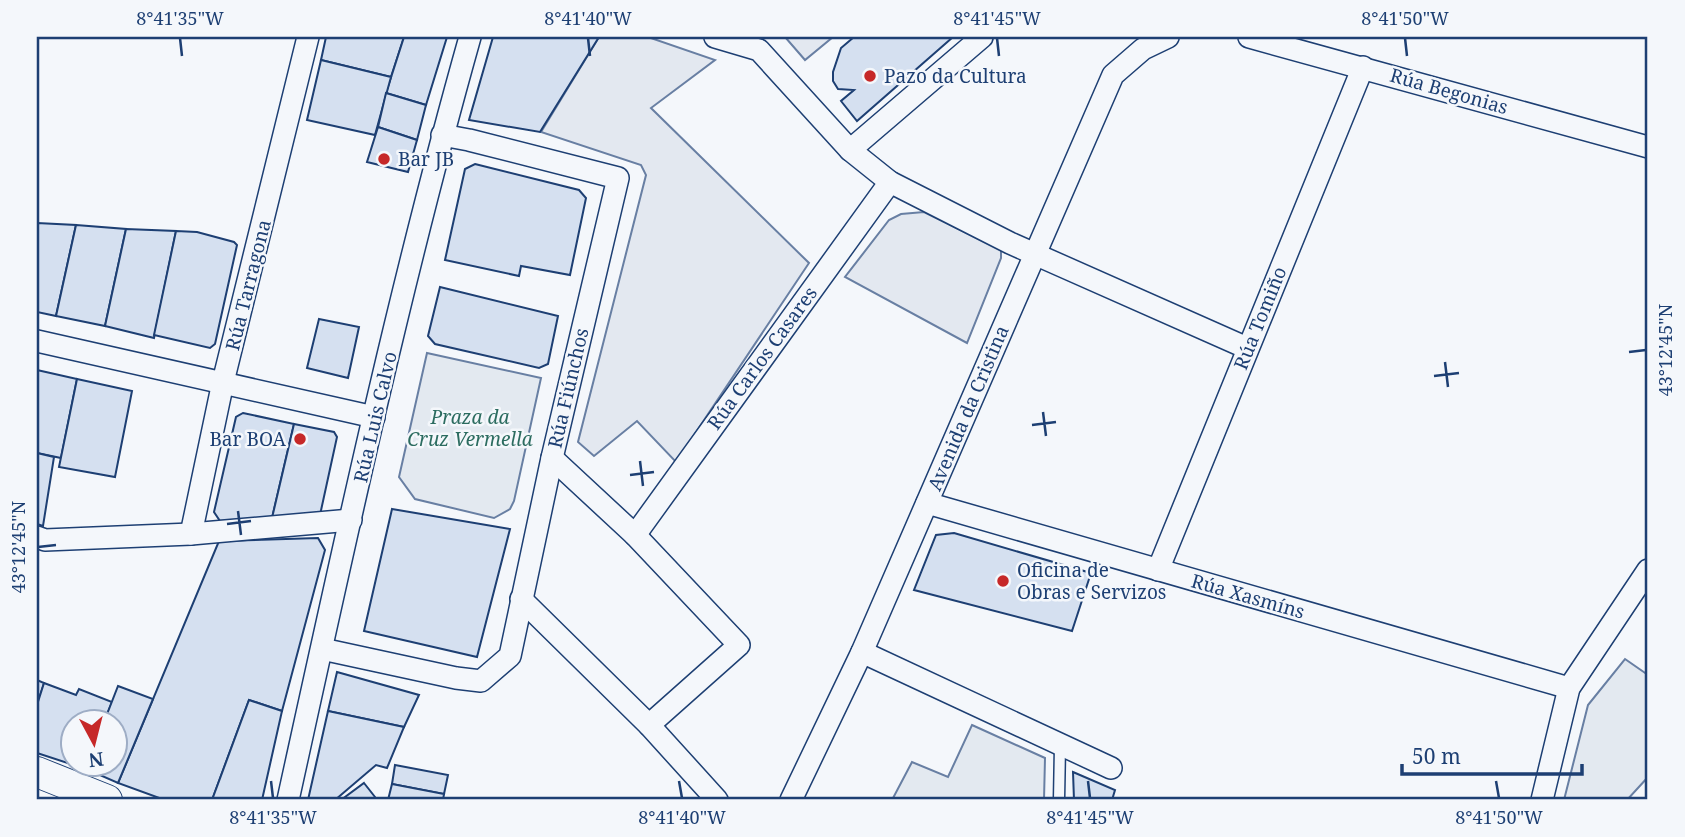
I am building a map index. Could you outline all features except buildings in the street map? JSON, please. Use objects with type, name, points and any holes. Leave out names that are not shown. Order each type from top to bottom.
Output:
[{"type":"street","name":"Rúa Tarragona","points":[[191,534],[223,382],[308,37]]},
{"type":"street","name":"Rúa Luis Calvo","points":[[288,800],[374,417],[442,135],[470,37]]},
{"type":"street","points":[[715,37],[751,41],[850,149],[890,182],[1035,254],[1247,348]]},
{"type":"street","points":[[850,149],[982,37]]},
{"type":"street","name":"Avenida da Cristina","points":[[790,800],[862,652],[1112,75],[1143,49],[1168,37]]},
{"type":"street","name":"Rúa Begonias","points":[[1249,37],[1648,147]]},
{"type":"street","name":"Rúa Tomiño","points":[[1158,570],[1363,67]]},
{"type":"street","name":"Rúa Fiúnchos","points":[[322,649],[481,681],[510,656],[552,457],[618,178],[442,135]]},
{"type":"street","name":"Rúa Carlos Casares","points":[[635,535],[890,182]]},
{"type":"street","points":[[37,341],[374,417]]},
{"type":"street","points":[[552,457],[635,535],[739,645],[649,725]]},
{"type":"street","name":"Rúa Xasmíns","points":[[927,503],[1569,688]]},
{"type":"street","points":[[37,537],[45,540],[191,534],[351,520]]},
{"type":"street","points":[[1542,800],[1569,688],[1648,570]]},
{"type":"street","points":[[521,599],[649,725],[717,800]]},
{"type":"street","points":[[862,652],[1111,768]]},
{"type":"street","points":[[37,772],[107,800]]},
{"type":"lane","points":[[1059,800],[1060,746]]},
{"type":"green space","name":"Praza da Cruz Vermella","points":[[427,353],[541,378],[514,501],[510,509],[494,518],[415,499],[399,477]]},
{"type":"green space","points":[[1625,659],[1648,675],[1648,777],[1627,800],[1564,800],[1588,705]]},
{"type":"green space","points":[[972,725],[1045,758],[1044,800],[892,800],[912,762],[948,777]]},
{"type":"shaded area","points":[[599,37],[648,37],[715,60],[651,108],[809,263],[676,462],[637,421],[594,456],[578,442],[646,175],[641,165],[541,132]]},
{"type":"shaded area","points":[[785,37],[833,37],[805,60]]},
{"type":"shaded area","points":[[924,212],[1001,250],[1001,258],[967,343],[845,277],[889,220],[901,214]]},
{"type":"place","name":"Pazo da Cultura","points":[[870,76]]},
{"type":"place","name":"Bar JB","points":[[384,159]]},
{"type":"place","name":"Bar BOA","points":[[300,439]]},
{"type":"place","name":"Oficina de Obras e Servizos","points":[[1003,581]]}]
